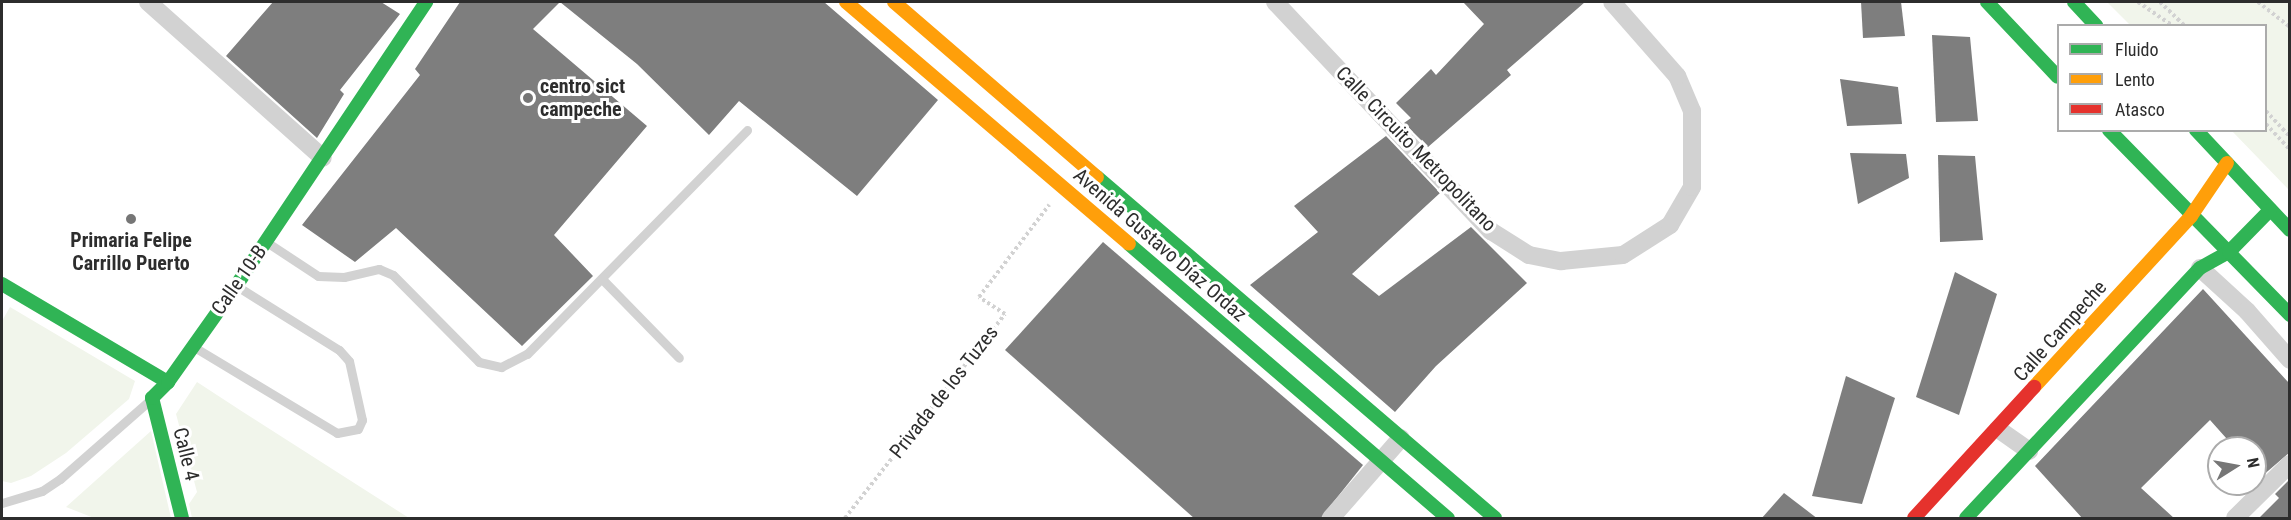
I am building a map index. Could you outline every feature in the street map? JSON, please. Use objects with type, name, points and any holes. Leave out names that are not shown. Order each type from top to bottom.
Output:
[{"type":"street","points":[[148,2],[323,158]]},
{"type":"street","name":"Calle 10-B","points":[[152,398],[168,382],[236,286],[426,2]]},
{"type":"street","name":"Avenida Gustavo Díaz Ordaz","points":[[846,2],[1448,519]]},
{"type":"street","name":"Avenida Gustavo Díaz Ordaz","points":[[894,2],[1495,519]]},
{"type":"street","name":"Calle Circuito Metropolitano","points":[[1275,2],[1491,231],[1529,255],[1582,261],[1623,255],[1670,225],[1692,187],[1692,111],[1677,76],[1611,2]]},
{"type":"street","points":[[1987,2],[2057,76]]},
{"type":"street","points":[[2074,2],[2095,24]]},
{"type":"street","points":[[2111,132],[2289,315]]},
{"type":"street","points":[[2198,132],[2289,230]]},
{"type":"street","name":"Calle Campeche","points":[[1914,519],[2191,216],[2227,163]]},
{"type":"street","points":[[1966,519],[2200,268],[2229,252],[2270,210]]},
{"type":"street","points":[[2200,268],[2247,311],[2289,360]]},
{"type":"street","points":[[2,284],[168,382]]},
{"type":"street","name":"Calle 4","points":[[152,398],[182,519]]},
{"type":"street","points":[[1998,429],[2029,451]]},
{"type":"street","points":[[1331,519],[1401,438]]},
{"type":"street","points":[[2235,519],[2289,464]]},
{"type":"lane","points":[[266,241],[318,276],[344,277],[379,269],[393,275],[488,366],[501,367],[528,354],[747,130]]},
{"type":"lane","points":[[602,279],[678,357]]},
{"type":"lane","points":[[193,346],[337,433],[358,429],[362,420],[349,361],[339,350],[236,286]]},
{"type":"lane","points":[[2,503],[42,491],[60,479],[152,398]]},
{"type":"path","points":[[2138,2],[2170,24]]},
{"type":"path","points":[[2160,2],[2183,24]]},
{"type":"path","points":[[2258,2],[2289,27]]},
{"type":"path","points":[[2267,113],[2289,137]]},
{"type":"path","points":[[2267,126],[2289,150]]},
{"type":"path","name":"Privada de los Tuzes","points":[[845,519],[1005,314],[979,297],[1063,188]]},
{"type":"shaded area","points":[[2107,2],[2289,2],[2289,190],[2233,132],[2267,132],[2267,24],[2129,24]]},
{"type":"shaded area","points":[[10,307],[135,381],[129,399],[66,453],[31,476],[11,483],[2,481],[2,321]]},
{"type":"shaded area","points":[[197,382],[409,518],[192,518],[189,504],[197,492],[176,414]]},
{"type":"shaded area","points":[[151,431],[171,518],[94,518],[66,507]]},
{"type":"building","points":[[273,2],[381,2],[400,14],[340,90],[344,94],[317,138],[226,56]]},
{"type":"building","points":[[460,2],[560,2],[533,29],[647,126],[554,235],[593,276],[522,346],[396,228],[355,262],[302,225],[420,75],[415,69]]},
{"type":"building","points":[[560,2],[824,2],[938,100],[857,196],[739,101],[709,135],[637,64]]},
{"type":"building","points":[[1463,2],[1585,2],[1507,70],[1511,75],[1428,147],[1404,123],[1411,118],[1396,103],[1431,69],[1436,75],[1484,24]]},
{"type":"building","points":[[1861,2],[1901,2],[1905,36],[1863,38]]},
{"type":"building","points":[[1932,35],[1970,37],[1978,121],[1936,122]]},
{"type":"building","points":[[1840,79],[1898,87],[1902,124],[1847,126]]},
{"type":"building","points":[[1386,136],[1440,193],[1352,274],[1379,296],[1471,227],[1527,283],[1436,366],[1395,412],[1250,285],[1318,232],[1294,206]]},
{"type":"building","points":[[1850,153],[1906,154],[1909,178],[1858,204]]},
{"type":"building","points":[[1938,155],[1975,156],[1983,240],[1940,242]]},
{"type":"building","points":[[1103,242],[1363,465],[1320,519],[1195,519],[1005,350]]},
{"type":"building","points":[[1955,272],[1997,294],[1959,415],[1916,397]]},
{"type":"building","points":[[2203,289],[2289,383],[2289,453],[2267,472],[2267,436],[2224,436],[2210,420],[2141,488],[2175,519],[2083,519],[2035,466]]},
{"type":"building","points":[[1846,376],[1895,398],[1862,504],[1812,496]]},
{"type":"building","points":[[2289,480],[2289,519],[2258,519],[2279,498],[2275,494]]},
{"type":"building","points":[[1784,493],[1818,519],[1761,519]]},
{"type":"traffic: fast","points":[[182,518],[152,398],[168,382],[236,286],[426,2]]},
{"type":"traffic: fast","points":[[1987,2],[2057,76]]},
{"type":"traffic: fast","points":[[2074,2],[2094,24]]},
{"type":"traffic: fast","points":[[2111,132],[2290,315]]},
{"type":"traffic: fast","points":[[2198,132],[2290,230]]},
{"type":"traffic: fast","points":[[1097,177],[1495,518]]},
{"type":"traffic: fast","points":[[1966,518],[2200,268],[2229,252],[2270,210]]},
{"type":"traffic: fast","points":[[1129,244],[1448,518]]},
{"type":"traffic: fast","points":[[2,284],[168,382]]},
{"type":"traffic: slow","points":[[846,2],[1129,244]]},
{"type":"traffic: slow","points":[[894,2],[1097,177]]},
{"type":"traffic: slow","points":[[2034,387],[2191,216],[2227,163]]},
{"type":"traffic: jam","points":[[1914,518],[2034,387]]},
{"type":"place","name":"centro sict campeche","points":[[528,98]]},
{"type":"place","name":"Primaria Felipe Carrillo Puerto","points":[[131,219]]}]
